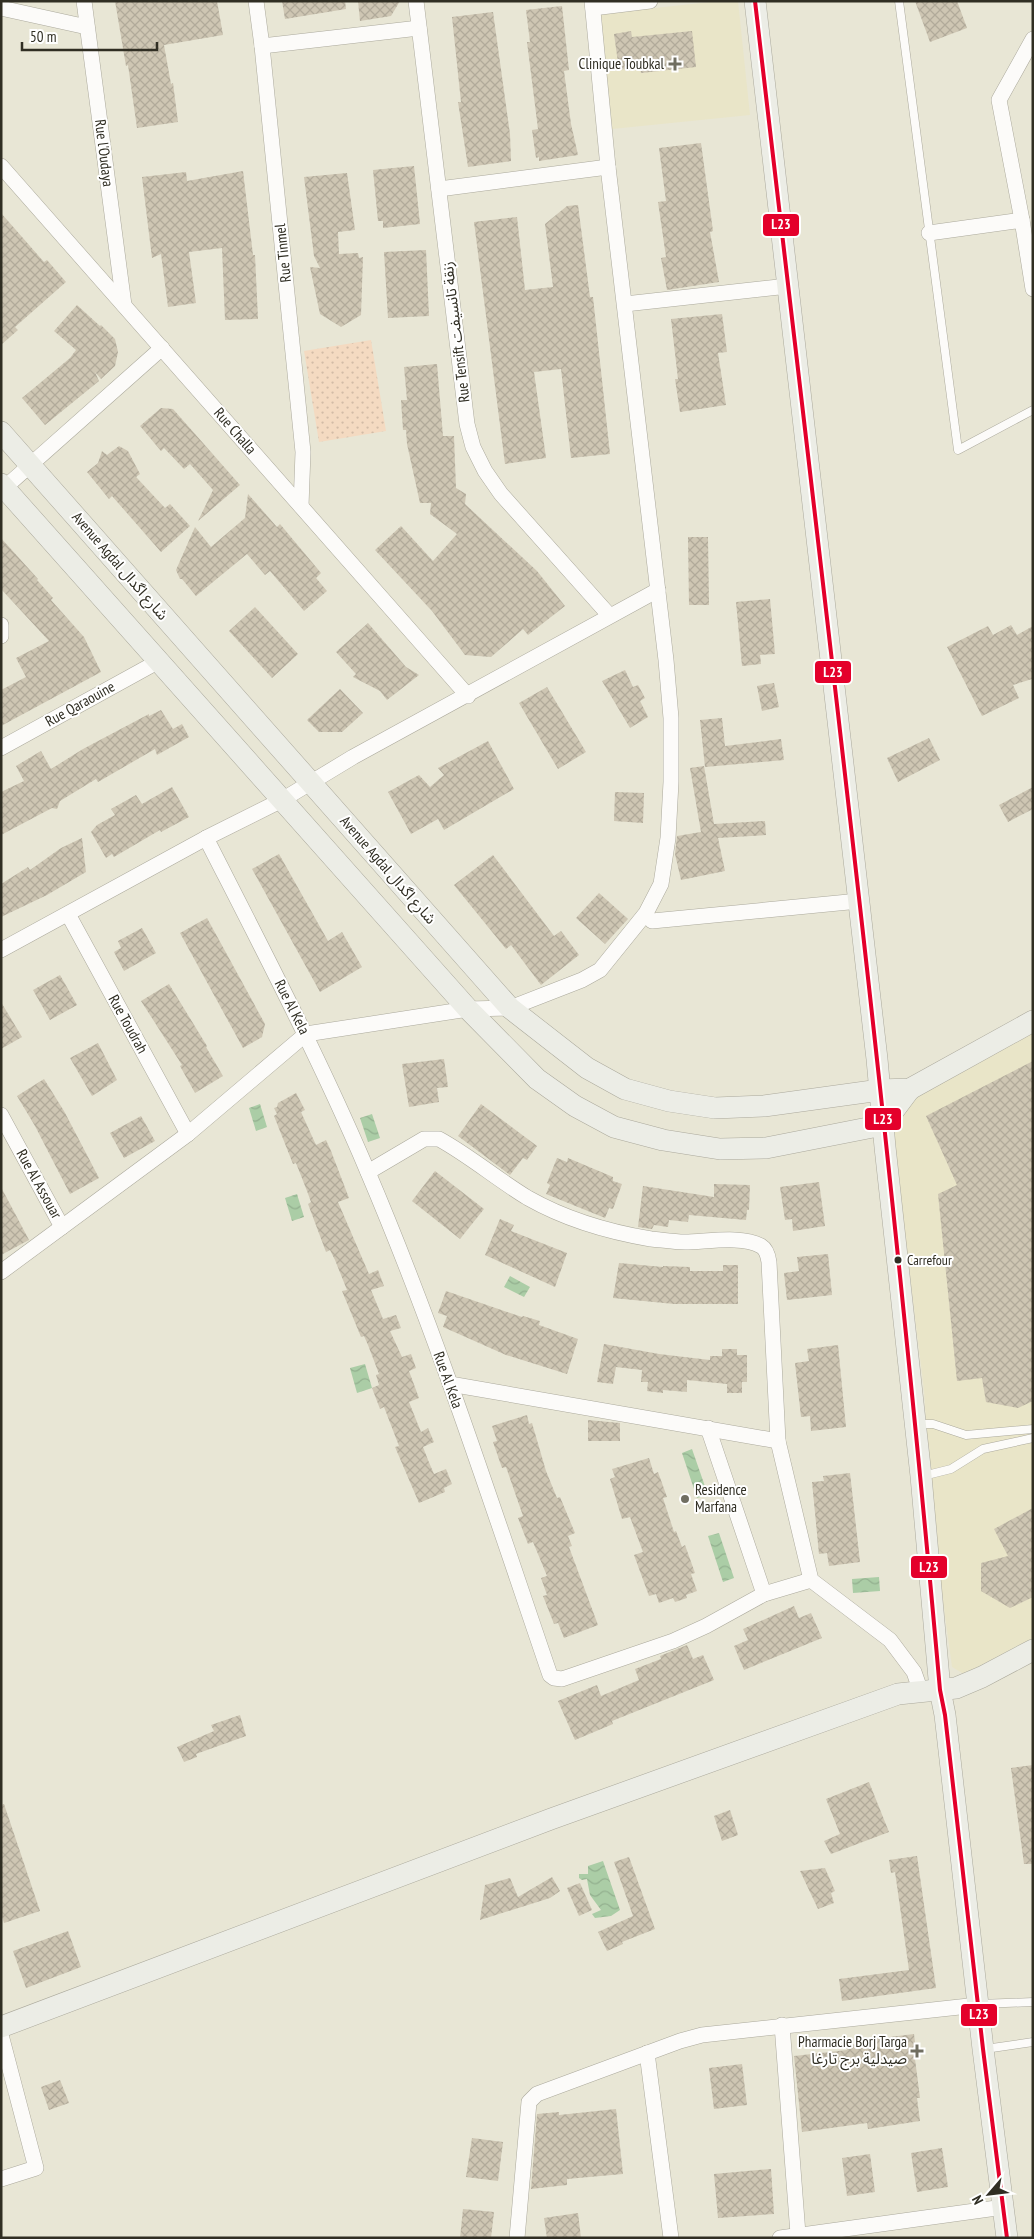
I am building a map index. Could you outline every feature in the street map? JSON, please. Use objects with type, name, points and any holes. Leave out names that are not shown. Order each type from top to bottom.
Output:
[{"type":"street","name":"Rue l'Oudaya","points":[[84,1],[124,305]]},
{"type":"street","name":"Rue Tinmel","points":[[256,1],[303,452],[301,506]]},
{"type":"street","name":"Rue Tensift زنقة تانسيفت","points":[[416,1],[467,424],[473,446],[485,471],[501,494],[608,616]]},
{"type":"street","points":[[1,1272],[188,1134],[306,1034],[468,1009],[510,1008],[582,980],[600,970],[646,914],[661,884],[668,838],[670,718],[658,590],[608,167],[592,5],[650,1]]},
{"type":"street","points":[[755,1],[859,901],[921,1476],[931,1691]]},
{"type":"street","points":[[1,8],[87,27]]},
{"type":"street","points":[[262,46],[419,28]]},
{"type":"street","points":[[1033,39],[998,100],[1022,220],[1033,289]]},
{"type":"street","name":"Rue Challa","points":[[1,166],[468,696]]},
{"type":"street","points":[[439,189],[608,167]]},
{"type":"street","points":[[929,233],[1022,220]]},
{"type":"street","points":[[625,304],[788,286]]},
{"type":"street","points":[[162,348],[2,487],[468,1009],[536,1079],[575,1106],[614,1127],[663,1140],[720,1149],[766,1148],[882,1125],[910,1089],[1033,1021]]},
{"type":"street","name":"Avenue Agdal شارع اگدال","points":[[1,432],[510,1008],[588,1068],[625,1089],[669,1101],[715,1108],[764,1106],[880,1090],[910,1089]]},
{"type":"street","points":[[1,950],[206,838],[282,800],[310,782],[658,590]]},
{"type":"street","points":[[1,625],[1,636]]},
{"type":"street","name":"Rue Qaraouine","points":[[1,748],[159,661]]},
{"type":"street","name":"Rue Al Kela","points":[[206,838],[306,1034],[368,1172],[450,1384],[550,1675],[554,1678],[562,1679],[673,1641],[706,1626],[764,1594],[811,1580]]},
{"type":"street","points":[[652,921],[859,901]]},
{"type":"street","name":"Rue Toudrah","points":[[68,914],[188,1134]]},
{"type":"street","name":"Rue Al Assouar","points":[[1,1115],[62,1227]]},
{"type":"street","points":[[368,1172],[424,1139],[439,1139],[527,1197],[575,1220],[652,1239],[684,1242],[752,1241],[763,1247],[768,1254],[778,1440],[811,1580],[890,1640],[931,1691],[945,1716],[983,2049],[1007,2238]]},
{"type":"street","points":[[450,1384],[778,1440]]},
{"type":"street","points":[[708,1428],[764,1594]]},
{"type":"street","points":[[1,2026],[551,1819],[898,1694],[956,1688],[982,1677],[1033,1650]]},
{"type":"street","points":[[518,2238],[529,2102],[543,2091],[702,2035],[978,2004]]},
{"type":"street","points":[[782,2025],[798,2234]]},
{"type":"street","points":[[1,2035],[36,2168],[1,2179]]},
{"type":"street","points":[[647,2053],[671,2238]]},
{"type":"street","points":[[780,2238],[1004,2207]]},
{"type":"lane","points":[[899,1],[958,450],[1033,410]]},
{"type":"lane","points":[[914,1424],[933,1424],[961,1434],[1033,1429]]},
{"type":"lane","points":[[1012,1430],[1015,1443]]},
{"type":"lane","points":[[981,1434],[983,1449]]},
{"type":"lane","points":[[921,1476],[951,1469],[983,1449],[1033,1438]]},
{"type":"lane","points":[[978,2004],[1033,2002]]},
{"type":"lane","points":[[983,2049],[1033,2042]]},
{"type":"shaded area","name":"Clinique Toubkal","points":[[719,1],[738,1],[750,115],[612,129],[600,14]]},
{"type":"shaded area","points":[[371,340],[386,431],[319,442],[304,351]]},
{"type":"shaded area","name":"Carrefour","points":[[1033,1025],[1033,1638],[964,1674],[952,1667],[933,1527],[924,1390],[888,1097]]},
{"type":"water","points":[[260,1104],[267,1127],[256,1131],[249,1108]]},
{"type":"water","points":[[372,1114],[380,1138],[368,1142],[360,1118]]},
{"type":"water","points":[[297,1194],[304,1217],[292,1221],[285,1198]]},
{"type":"water","points":[[510,1276],[530,1287],[524,1297],[504,1287]]},
{"type":"water","points":[[365,1364],[372,1388],[357,1393],[350,1368]]},
{"type":"water","points":[[692,1449],[708,1495],[697,1498],[682,1453]]},
{"type":"water","points":[[719,1533],[734,1578],[723,1582],[708,1536]]},
{"type":"water","points":[[879,1577],[880,1591],[853,1593],[852,1579]]},
{"type":"water","points":[[603,1861],[620,1910],[611,1916],[595,1918],[592,1914],[601,1910],[590,1895],[587,1879],[582,1880],[579,1878],[579,1874],[588,1874],[588,1866]]},
{"type":"building","points":[[115,1],[217,1],[223,35],[164,45],[171,84],[173,83],[178,122],[137,128],[128,65],[126,66]]},
{"type":"building","points":[[282,1],[345,1],[346,9],[285,19]]},
{"type":"building","points":[[358,1],[400,1],[391,16],[360,21]]},
{"type":"building","points":[[915,1],[957,1],[967,28],[930,42]]},
{"type":"building","points":[[562,6],[569,70],[564,71],[571,124],[578,155],[539,161],[539,157],[536,158],[532,130],[538,129],[527,42],[530,42],[526,10]]},
{"type":"building","points":[[493,12],[510,134],[511,161],[468,167],[458,102],[461,102],[452,17]]},
{"type":"building","points":[[631,31],[632,37],[692,31],[696,67],[641,73],[640,67],[619,70],[614,34]]},
{"type":"building","points":[[701,143],[713,231],[710,232],[719,282],[667,290],[661,258],[666,257],[658,202],[666,201],[659,148]]},
{"type":"building","points":[[414,166],[420,224],[383,228],[383,221],[378,221],[373,170]]},
{"type":"building","points":[[243,171],[253,255],[255,255],[258,319],[225,320],[222,248],[189,252],[196,303],[168,307],[161,254],[152,258],[142,177],[186,172],[187,181]]},
{"type":"building","points":[[347,173],[355,230],[338,232],[339,254],[358,253],[359,258],[363,257],[361,315],[341,327],[320,314],[310,267],[320,268],[314,256],[304,177]]},
{"type":"building","points":[[578,205],[590,297],[593,297],[610,454],[571,458],[561,369],[534,372],[546,458],[505,464],[474,222],[517,217],[525,290],[553,287],[545,224],[567,206]]},
{"type":"building","points":[[1,213],[44,262],[47,260],[66,282],[15,327],[18,330],[1,345]]},
{"type":"building","points":[[426,250],[429,316],[388,318],[384,252]]},
{"type":"building","points":[[77,305],[115,339],[118,352],[115,366],[101,379],[95,372],[99,381],[45,425],[22,398],[70,358],[76,350],[54,331]]},
{"type":"building","points":[[722,314],[727,352],[718,353],[726,405],[680,412],[675,379],[678,379],[671,319]]},
{"type":"building","points":[[437,364],[443,436],[454,436],[456,488],[466,494],[465,504],[537,571],[565,606],[528,635],[523,629],[491,657],[465,655],[432,611],[375,550],[401,526],[433,561],[457,534],[430,514],[431,503],[420,503],[407,444],[406,430],[403,430],[401,400],[407,400],[404,367]]},
{"type":"building","points":[[161,408],[173,409],[240,485],[198,521],[213,490],[190,464],[184,469],[164,448],[161,451],[140,426]]},
{"type":"building","points":[[119,446],[128,451],[140,474],[136,477],[165,508],[170,504],[190,526],[161,552],[112,496],[109,499],[87,472],[98,463],[102,451],[107,455]]},
{"type":"building","points":[[248,494],[277,527],[280,524],[321,573],[316,578],[327,591],[304,611],[270,571],[265,575],[247,554],[196,596],[180,579],[176,570],[195,527],[211,547],[245,518]]},
{"type":"building","points":[[688,537],[708,537],[709,605],[689,605]]},
{"type":"building","points":[[1,538],[38,579],[53,598],[51,600],[84,637],[101,672],[1,726],[1,690],[26,677],[16,658],[49,641],[1,589]]},
{"type":"building","points":[[770,599],[775,654],[760,655],[761,664],[742,666],[736,602]]},
{"type":"building","points":[[255,607],[298,654],[272,678],[229,631]]},
{"type":"building","points":[[368,623],[406,667],[419,675],[387,700],[380,691],[353,677],[356,674],[336,652]]},
{"type":"building","points":[[1011,625],[1017,635],[1033,626],[1032,679],[1013,685],[1019,698],[982,716],[947,647],[988,626],[993,635]]},
{"type":"building","points":[[625,670],[633,687],[638,685],[645,698],[640,701],[648,717],[630,728],[602,681]]},
{"type":"building","points":[[774,683],[779,707],[762,711],[757,686]]},
{"type":"building","points":[[547,687],[586,752],[558,769],[519,703]]},
{"type":"building","points":[[340,689],[363,713],[342,732],[319,732],[307,720]]},
{"type":"building","points":[[161,710],[173,729],[182,724],[189,737],[157,755],[155,749],[98,782],[96,779],[60,801],[57,809],[52,808],[1,835],[1,792],[24,781],[16,766],[41,751],[51,769],[83,749],[149,714],[149,716]]},
{"type":"building","points":[[722,718],[725,746],[781,739],[784,760],[705,767],[700,720]]},
{"type":"building","points":[[929,738],[940,760],[898,782],[887,758]]},
{"type":"building","points":[[488,741],[514,789],[444,830],[438,819],[411,834],[388,792],[419,775],[430,787],[444,775],[438,768]]},
{"type":"building","points":[[704,766],[714,824],[765,821],[766,835],[718,838],[725,871],[681,880],[675,854],[677,836],[701,832],[690,768]]},
{"type":"building","points":[[172,787],[189,817],[161,832],[160,830],[114,857],[112,854],[106,858],[91,832],[97,825],[115,815],[111,809],[136,795],[142,804]]},
{"type":"building","points":[[1033,787],[1033,809],[1008,822],[999,805]]},
{"type":"building","points":[[615,792],[644,793],[643,823],[614,821]]},
{"type":"building","points":[[82,838],[86,872],[47,895],[1,917],[1,884],[28,867],[30,870],[61,848]]},
{"type":"building","points":[[279,854],[328,941],[342,932],[362,967],[320,992],[252,869]]},
{"type":"building","points":[[493,855],[554,936],[561,931],[579,955],[541,985],[511,945],[506,949],[454,885]]},
{"type":"building","points":[[599,893],[628,919],[605,944],[576,918]]},
{"type":"building","points":[[207,918],[265,1024],[262,1037],[243,1048],[180,933]]},
{"type":"building","points":[[142,928],[156,953],[124,971],[114,952],[121,948],[118,941]]},
{"type":"building","points":[[60,975],[77,1005],[50,1020],[33,990]]},
{"type":"building","points":[[169,984],[223,1076],[195,1093],[180,1066],[182,1065],[141,1001]]},
{"type":"building","points":[[1,1002],[22,1037],[1,1049]]},
{"type":"building","points":[[98,1043],[117,1080],[92,1096],[70,1058]]},
{"type":"building","points":[[444,1059],[448,1087],[437,1088],[439,1102],[409,1107],[402,1064]]},
{"type":"building","points":[[1033,1061],[1033,1401],[1018,1408],[986,1402],[982,1378],[957,1381],[938,1194],[957,1185],[926,1116]]},
{"type":"building","points":[[44,1079],[64,1111],[99,1178],[70,1194],[35,1126],[17,1096]]},
{"type":"building","points":[[296,1093],[305,1110],[301,1112],[316,1145],[326,1140],[331,1151],[349,1198],[338,1202],[369,1274],[378,1270],[384,1286],[371,1290],[383,1319],[396,1315],[401,1328],[390,1331],[402,1357],[411,1354],[416,1368],[409,1371],[419,1398],[409,1402],[421,1432],[428,1428],[434,1442],[423,1447],[428,1460],[434,1474],[446,1469],[452,1484],[444,1488],[445,1492],[419,1503],[395,1447],[399,1446],[384,1407],[380,1409],[372,1388],[379,1385],[376,1375],[379,1374],[364,1336],[361,1337],[342,1291],[347,1290],[335,1260],[330,1250],[326,1252],[308,1204],[311,1202],[307,1191],[296,1163],[293,1164],[274,1116],[277,1114],[274,1108],[277,1107],[278,1103]]},
{"type":"building","points":[[481,1104],[537,1146],[527,1160],[523,1158],[510,1175],[458,1136]]},
{"type":"building","points":[[141,1116],[155,1141],[124,1158],[110,1133]]},
{"type":"building","points":[[557,1158],[567,1162],[568,1158],[613,1177],[613,1181],[622,1184],[613,1209],[609,1208],[605,1218],[546,1194],[550,1185],[547,1183]]},
{"type":"building","points":[[435,1171],[484,1209],[460,1239],[412,1201]]},
{"type":"building","points":[[819,1182],[825,1226],[793,1231],[792,1219],[785,1220],[780,1187]]},
{"type":"building","points":[[714,1184],[750,1185],[749,1210],[747,1210],[746,1220],[689,1215],[688,1222],[669,1220],[668,1227],[654,1225],[652,1229],[638,1227],[643,1186],[714,1197]]},
{"type":"building","points":[[1,1187],[29,1240],[1,1255]]},
{"type":"building","points":[[500,1219],[514,1225],[511,1231],[567,1253],[555,1287],[485,1255]]},
{"type":"building","points":[[828,1254],[832,1295],[787,1300],[784,1273],[799,1271],[797,1257]]},
{"type":"building","points":[[619,1263],[663,1267],[690,1267],[690,1271],[723,1271],[723,1265],[738,1265],[738,1304],[674,1304],[613,1298]]},
{"type":"building","points":[[446,1291],[522,1317],[540,1321],[539,1325],[578,1339],[567,1374],[506,1355],[443,1327],[447,1316],[438,1313]]},
{"type":"building","points":[[604,1344],[659,1354],[710,1360],[710,1356],[722,1356],[722,1349],[737,1349],[737,1355],[747,1355],[747,1382],[742,1382],[742,1393],[727,1393],[727,1384],[687,1380],[687,1392],[663,1390],[663,1393],[647,1391],[648,1382],[641,1382],[642,1370],[616,1367],[613,1384],[597,1382]]},
{"type":"building","points":[[838,1345],[846,1427],[811,1431],[810,1416],[801,1417],[795,1363],[809,1361],[807,1349]]},
{"type":"building","points":[[527,1415],[529,1424],[532,1423],[546,1471],[557,1498],[560,1497],[575,1533],[568,1536],[572,1546],[569,1547],[598,1625],[564,1638],[558,1623],[554,1624],[543,1596],[547,1595],[541,1578],[547,1576],[533,1542],[528,1544],[518,1518],[523,1516],[506,1467],[502,1468],[493,1442],[497,1441],[492,1426]]},
{"type":"building","points":[[588,1420],[620,1423],[620,1441],[588,1441]]},
{"type":"building","points":[[649,1458],[654,1474],[658,1472],[667,1497],[663,1498],[674,1532],[676,1531],[682,1547],[685,1545],[695,1573],[691,1574],[697,1591],[686,1595],[687,1598],[675,1602],[673,1598],[659,1603],[656,1594],[649,1596],[634,1555],[643,1552],[630,1517],[622,1519],[610,1479],[615,1477],[612,1469]]},
{"type":"building","points":[[850,1473],[860,1562],[829,1566],[827,1553],[819,1554],[812,1482],[824,1481],[823,1476]]},
{"type":"building","points":[[1033,1508],[1033,1597],[1010,1608],[981,1591],[981,1563],[1008,1556],[994,1529]]},
{"type":"building","points":[[794,1606],[799,1618],[811,1613],[822,1638],[744,1670],[734,1646],[748,1640],[743,1629]]},
{"type":"building","points":[[687,1645],[693,1659],[703,1655],[714,1680],[612,1721],[613,1724],[575,1740],[558,1701],[597,1685],[601,1696],[639,1680],[635,1669],[661,1659],[660,1656]]},
{"type":"building","points":[[240,1715],[246,1736],[196,1754],[197,1757],[184,1762],[177,1747],[214,1731],[211,1725]]},
{"type":"building","points":[[1033,1765],[1033,1864],[1024,1864],[1011,1768]]},
{"type":"building","points":[[869,1782],[889,1832],[831,1854],[824,1841],[840,1834],[826,1799]]},
{"type":"building","points":[[4,1804],[40,1911],[4,1923],[1,1913],[1,1805]]},
{"type":"building","points":[[730,1810],[738,1835],[722,1841],[714,1816]]},
{"type":"building","points":[[917,1856],[936,1988],[842,2001],[839,1979],[909,1970],[895,1872],[891,1873],[889,1860]]},
{"type":"building","points":[[629,1857],[655,1929],[622,1942],[623,1944],[607,1951],[598,1932],[633,1916],[614,1862]]},
{"type":"building","points":[[825,1868],[835,1891],[831,1893],[834,1903],[818,1909],[800,1871]]},
{"type":"building","points":[[552,1877],[560,1891],[550,1898],[480,1920],[485,1885],[510,1878],[518,1897]]},
{"type":"building","points":[[580,1883],[592,1910],[579,1916],[567,1888]]},
{"type":"building","points":[[68,1931],[81,1967],[26,1988],[13,1951]]},
{"type":"building","points":[[914,2034],[916,2050],[914,2051],[920,2098],[917,2098],[920,2121],[868,2129],[867,2123],[802,2132],[794,2056],[847,2050],[846,2046],[857,2044],[857,2041]]},
{"type":"building","points":[[742,2064],[747,2105],[714,2109],[709,2068]]},
{"type":"building","points":[[60,2080],[69,2103],[49,2110],[41,2087]]},
{"type":"building","points":[[616,2109],[623,2174],[567,2179],[567,2185],[531,2189],[537,2114],[559,2112],[559,2115]]},
{"type":"building","points":[[472,2138],[503,2142],[498,2181],[466,2177]]},
{"type":"building","points":[[942,2148],[948,2187],[917,2192],[911,2153]]},
{"type":"building","points":[[870,2154],[875,2192],[847,2196],[842,2158]]},
{"type":"building","points":[[771,2169],[774,2214],[718,2218],[714,2174]]},
{"type":"building","points":[[463,2209],[494,2212],[491,2238],[460,2238]]},
{"type":"building","points":[[578,2213],[581,2238],[547,2238],[544,2218]]},
{"type":"transit line","name":"L23","points":[[755,1],[877,1056],[940,1690],[945,1715],[983,2049],[1007,2238]]},
{"type":"place","name":"Clinique Toubkal","points":[[675,64]]},
{"type":"place","name":"Carrefour","points":[[898,1260]]},
{"type":"place","name":"Residence Marfana","points":[[685,1499]]},
{"type":"place","name":"Pharmacie Borj Targa صيدلية برج تارغا","points":[[917,2051]]}]
